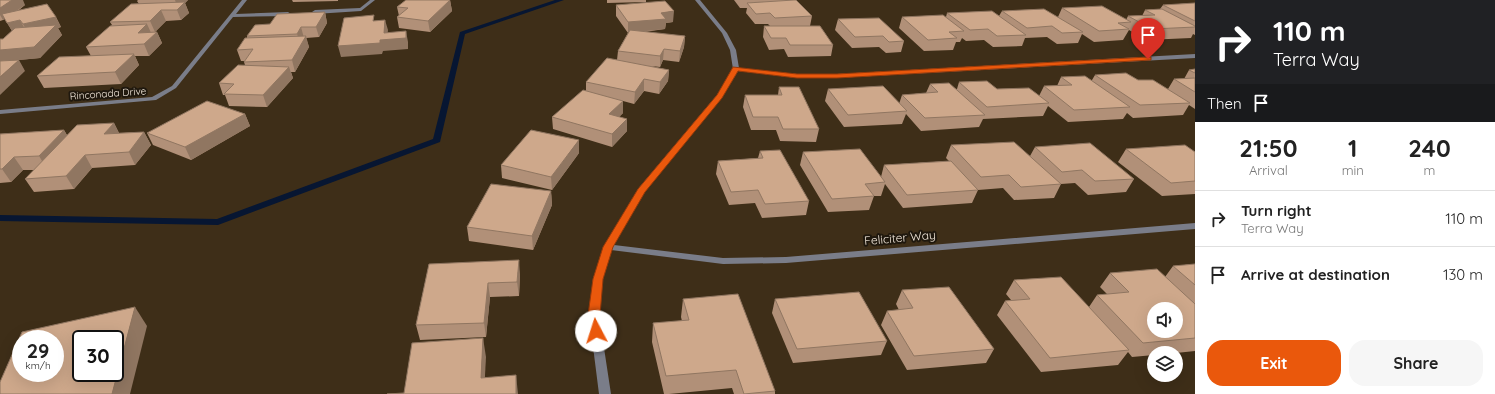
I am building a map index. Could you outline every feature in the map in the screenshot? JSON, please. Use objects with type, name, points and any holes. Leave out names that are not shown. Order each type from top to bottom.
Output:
[{"type":"street","name":"Rinconada Drive","points":[[0,112],[154,99],[174,87],[245,0]]},
{"type":"street","points":[[307,13],[361,9],[373,0]]},
{"type":"street","points":[[605,394],[594,315],[598,279],[608,247],[641,191],[720,96],[736,69],[733,50],[724,33],[697,0]]},
{"type":"street","points":[[231,16],[292,14]]},
{"type":"street","points":[[736,69],[797,76],[837,76],[1195,56]]},
{"type":"street","name":"Feliciter Way","points":[[608,247],[723,261],[786,260],[1195,226]]},
{"type":"building","points":[[0,0],[12,0],[0,8]]},
{"type":"building","points":[[406,0],[450,0],[428,21],[397,17],[408,8],[397,7]]},
{"type":"building","points":[[796,0],[812,16],[775,18],[770,13],[756,14],[747,3]]},
{"type":"building","points":[[665,1],[674,11],[661,13],[666,19],[628,22],[616,5]]},
{"type":"building","points":[[185,2],[177,10],[161,10],[150,21],[110,22],[131,4]]},
{"type":"building","points":[[1195,3],[1195,21],[1163,5]]},
{"type":"building","points":[[47,4],[56,17],[23,24],[20,20],[7,23],[2,14]]},
{"type":"building","points":[[1102,6],[1131,22],[1118,23],[1129,29],[1099,31],[1062,8]]},
{"type":"building","points":[[1044,9],[1083,32],[1062,33],[1052,26],[1027,28],[1002,11]]},
{"type":"building","points":[[1162,9],[1195,27],[1152,29],[1128,16],[1155,15],[1145,10]]},
{"type":"building","points":[[992,11],[1026,35],[997,36],[988,29],[970,30],[947,13]]},
{"type":"building","points":[[325,12],[316,27],[301,27],[297,34],[247,36],[255,25],[270,24],[277,14]]},
{"type":"building","points":[[374,15],[373,21],[385,20],[384,33],[406,31],[406,38],[380,40],[380,43],[338,46],[344,18]]},
{"type":"building","points":[[943,15],[964,31],[949,32],[957,38],[928,40],[902,17]]},
{"type":"building","points":[[879,18],[904,41],[889,42],[883,36],[855,37],[838,19]]},
{"type":"building","points":[[147,24],[138,33],[157,32],[144,44],[86,47],[110,26]]},
{"type":"building","points":[[56,25],[34,47],[0,50],[0,39],[3,39],[15,28]]},
{"type":"building","points":[[764,26],[820,26],[833,45],[790,45],[786,38],[771,38]]},
{"type":"building","points":[[630,30],[685,36],[680,51],[664,49],[660,56],[618,51]]},
{"type":"building","points":[[306,36],[292,60],[244,62],[253,49],[237,50],[245,38]]},
{"type":"building","points":[[134,54],[115,72],[37,76],[59,57]]},
{"type":"building","points":[[607,58],[669,70],[660,82],[644,79],[635,92],[586,82]]},
{"type":"building","points":[[19,60],[0,77],[0,61]]},
{"type":"building","points":[[238,65],[289,67],[263,95],[224,94],[234,84],[219,83]]},
{"type":"building","points":[[1195,69],[1195,73],[1189,70]]},
{"type":"building","points":[[1126,73],[1138,80],[1153,80],[1190,103],[1140,105],[1095,75]]},
{"type":"building","points":[[1085,76],[1130,107],[1074,110],[1044,86],[1072,85],[1061,77]]},
{"type":"building","points":[[1195,78],[1195,92],[1174,79]]},
{"type":"building","points":[[987,81],[997,89],[1029,88],[1049,103],[987,107],[959,82]]},
{"type":"building","points":[[949,83],[985,115],[925,118],[902,95],[938,92],[930,84]]},
{"type":"building","points":[[883,86],[907,111],[848,115],[828,89]]},
{"type":"building","points":[[779,87],[799,87],[819,129],[783,129],[778,117],[753,117],[745,95],[782,95]]},
{"type":"building","points":[[583,90],[623,101],[609,114],[627,119],[612,134],[552,117]]},
{"type":"building","points":[[207,101],[245,114],[185,147],[147,133]]},
{"type":"building","points":[[114,123],[104,134],[144,132],[129,152],[85,155],[66,176],[25,179],[77,125]]},
{"type":"building","points":[[64,130],[39,156],[14,157],[2,169],[0,169],[0,134]]},
{"type":"building","points":[[531,130],[579,140],[551,177],[501,165]]},
{"type":"building","points":[[1014,142],[1061,184],[1021,187],[1009,175],[981,177],[951,145]]},
{"type":"building","points":[[1090,143],[1134,179],[1095,181],[1082,170],[1062,172],[1035,147]]},
{"type":"building","points":[[1185,145],[1195,152],[1195,181],[1171,183],[1126,149]]},
{"type":"building","points":[[860,149],[885,182],[865,184],[874,196],[832,199],[803,152]]},
{"type":"building","points":[[780,150],[809,201],[765,204],[758,190],[731,192],[718,161],[763,158],[760,151]]},
{"type":"building","points":[[951,161],[978,190],[907,195],[884,165]]},
{"type":"building","points":[[491,184],[551,191],[532,236],[467,227]]},
{"type":"building","points":[[519,260],[517,282],[488,283],[484,323],[416,325],[429,264]]},
{"type":"building","points":[[1195,264],[1195,285],[1173,266]]},
{"type":"building","points":[[1157,269],[1195,304],[1195,338],[1143,343],[1097,295],[1129,292],[1110,273]]},
{"type":"building","points":[[1061,277],[1129,350],[1050,358],[1005,301],[1030,299],[1014,280]]},
{"type":"building","points":[[949,287],[994,349],[914,356],[887,311],[913,308],[902,290]]},
{"type":"building","points":[[859,292],[887,341],[797,349],[775,299]]},
{"type":"building","points":[[738,294],[775,391],[744,394],[736,370],[666,376],[653,323],[689,320],[683,299]]},
{"type":"building","points":[[135,307],[124,349],[124,330],[72,330],[72,382],[115,382],[112,394],[0,394],[0,382],[12,355],[12,382],[64,382],[64,330],[31,330]]},
{"type":"building","points":[[483,338],[481,378],[516,375],[516,394],[387,394],[404,393],[412,343]]},
{"type":"waterway","points":[[0,218],[218,222],[437,140],[462,33],[561,0]]},
{"type":"route","points":[[596,331],[594,315],[598,279],[608,247],[641,191],[720,96],[736,69],[797,76],[837,76],[1148,59]]}]
